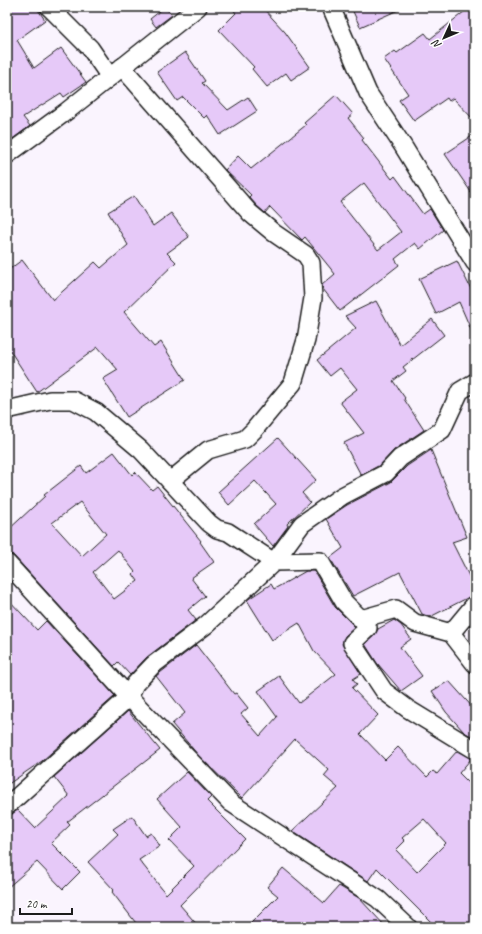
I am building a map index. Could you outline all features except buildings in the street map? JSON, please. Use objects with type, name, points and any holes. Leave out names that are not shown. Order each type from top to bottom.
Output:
[{"type":"street","points":[[49,7],[116,72],[250,213],[274,233],[306,255],[311,263],[313,298],[306,340],[293,383],[245,439],[208,450],[170,481]]},
{"type":"street","points":[[7,155],[198,7]]},
{"type":"street","points":[[331,7],[368,94],[403,146],[475,263]]},
{"type":"street","points":[[7,806],[129,697],[135,684],[153,665],[206,625],[274,562],[302,524],[342,496],[386,473],[400,458],[442,430],[460,390],[475,382]]},
{"type":"street","points":[[7,410],[50,400],[73,400],[96,412],[141,450],[209,523],[217,529],[228,532],[274,562],[320,561],[344,602],[368,628],[352,643],[384,691],[408,709],[475,750]]},
{"type":"street","points":[[7,563],[129,697],[231,803],[378,899],[408,927]]},
{"type":"street","points":[[451,633],[475,604]]},
{"type":"street","points":[[361,619],[396,609],[415,623],[451,633],[475,664]]}]
